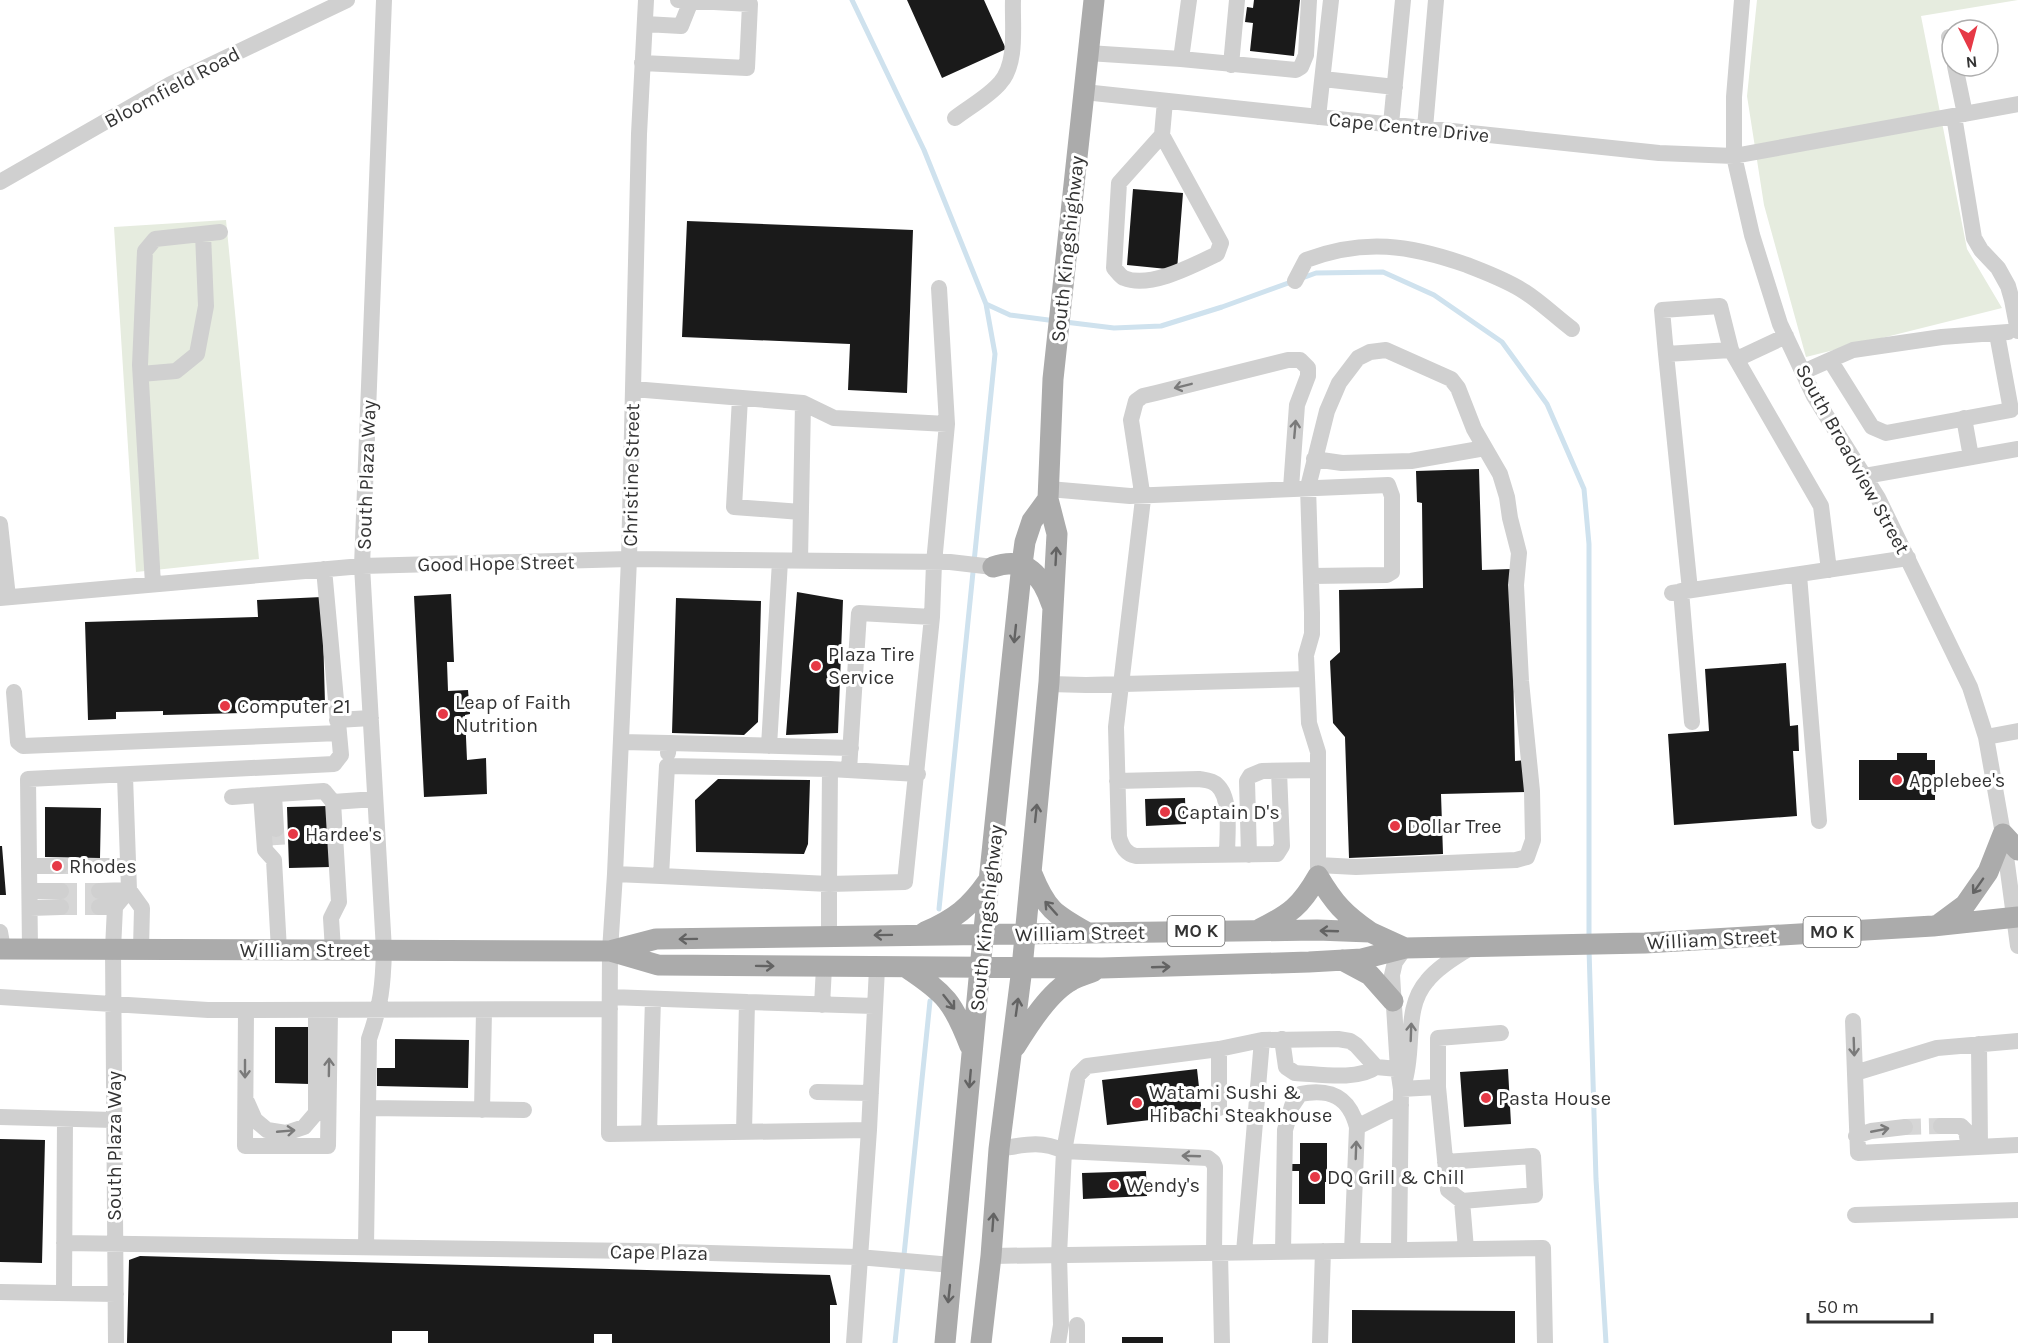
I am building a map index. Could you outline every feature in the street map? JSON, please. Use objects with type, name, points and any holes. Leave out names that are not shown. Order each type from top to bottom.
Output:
[{"type":"main road","name":"South Kingshighway","points":[[981,1343],[991,1256],[999,1149],[1022,968],[1049,684],[1058,534],[1049,494],[1053,379],[1094,0]]},
{"type":"main road","name":"South Kingshighway","points":[[945,1343],[980,968],[1022,564],[1025,542],[1032,521],[1049,494]]},
{"type":"main road","points":[[1018,600],[1003,575],[993,567],[1000,564],[1022,564],[1033,571],[1042,581],[1054,609]]},
{"type":"main road","points":[[1938,925],[1965,905],[1988,872],[2003,834],[2018,849]]},
{"type":"main road","points":[[1031,871],[1042,898],[1057,916],[1086,932]]},
{"type":"main road","points":[[1258,930],[1288,915],[1307,896],[1318,871]]},
{"type":"main road","points":[[1318,871],[1330,897],[1347,916],[1370,932]]},
{"type":"main road","points":[[919,935],[948,922],[973,903],[989,881]]},
{"type":"main road","name":"William Street","points":[[610,951],[658,964],[877,968],[1102,968],[1309,962],[1362,959],[1405,948],[1645,943],[1938,925],[2016,917]]},
{"type":"main road","name":"William Street","points":[[1,944],[30,949],[610,951],[656,939],[1258,930],[1370,932],[1405,948]]},
{"type":"main road","points":[[1342,960],[1370,975],[1393,1001]]},
{"type":"main road","points":[[907,968],[950,1001],[972,1052]]},
{"type":"main road","points":[[1010,1056],[1030,1023],[1048,1001],[1071,980],[1102,968]]},
{"type":"street","name":"Bloomfield Road","points":[[0,182],[171,84],[347,0]]},
{"type":"street","name":"South Plaza Way","points":[[384,0],[363,566],[384,950]]},
{"type":"street","name":"Christine Street","points":[[610,951],[629,559],[642,63],[646,0]]},
{"type":"street","points":[[642,63],[747,68],[750,4],[684,0],[681,26],[645,24]]},
{"type":"street","points":[[955,118],[999,84],[1005,76],[1011,60],[1013,0]]},
{"type":"street","points":[[1181,59],[1189,0]]},
{"type":"street","points":[[1231,64],[1237,0]]},
{"type":"street","points":[[1088,54],[1181,59],[1296,70],[1301,67],[1306,55],[1309,0]]},
{"type":"street","points":[[1318,117],[1332,0]]},
{"type":"street","points":[[1391,124],[1403,0]]},
{"type":"street","points":[[1425,128],[1436,0]]},
{"type":"street","name":"South Broadview Street","points":[[1742,0],[1734,97],[1734,156],[1752,235],[1786,336],[1814,396],[1878,498],[1970,687],[1986,736],[2016,917],[2018,946]]},
{"type":"street","points":[[1803,372],[1853,350],[2018,331],[2008,286],[1998,268],[1981,250],[1974,238],[1956,78]]},
{"type":"street","points":[[1323,80],[1395,87]]},
{"type":"street","name":"Cape Centre Drive","points":[[1084,92],[1659,153],[1734,156],[2018,104]]},
{"type":"street","points":[[1162,135],[1119,183],[1114,268],[1123,277],[1140,281],[1179,272],[1217,254],[1221,243],[1162,135],[1165,101]]},
{"type":"street","points":[[141,374],[176,371],[197,354],[206,306],[212,233],[155,239],[145,251],[141,374],[153,584]]},
{"type":"street","points":[[1296,281],[1306,260],[1330,251],[1393,246],[1429,252],[1497,276],[1525,292],[1572,329]]},
{"type":"street","points":[[615,874],[829,884],[905,882],[918,774],[932,617],[942,563],[947,424],[939,288]]},
{"type":"street","points":[[1692,722],[1662,310],[1720,306],[1734,354],[1821,506],[1829,570]]},
{"type":"street","points":[[1830,360],[1872,427],[1886,433],[2011,410],[1997,334]]},
{"type":"street","points":[[1666,354],[1734,354],[1786,336]]},
{"type":"street","points":[[1386,350],[1451,379],[1458,388],[1474,429],[1500,474],[1508,497],[1510,518],[1519,553],[1516,585],[1521,681],[1532,791],[1533,840],[1527,857],[1516,860],[1356,867],[1318,871],[1318,752],[1308,723],[1306,655],[1312,634],[1308,487],[1314,459],[1327,411],[1339,383],[1358,358],[1370,352],[1386,350]]},
{"type":"street","points":[[1279,771],[1281,850],[1272,855],[1131,855],[1121,845],[1116,727],[1143,496],[1131,420],[1136,401],[1149,394],[1296,359],[1304,363],[1308,368],[1308,376],[1297,405],[1291,488]]},
{"type":"street","points":[[633,389],[803,403],[834,418],[947,424]]},
{"type":"street","points":[[740,398],[734,507],[801,512]]},
{"type":"street","points":[[800,561],[803,403]]},
{"type":"street","points":[[1964,418],[1971,457]]},
{"type":"street","points":[[1314,459],[1342,463],[1411,462],[1485,448]]},
{"type":"street","points":[[1865,476],[2018,449]]},
{"type":"street","points":[[1049,494],[1143,496],[1388,485],[1392,496],[1392,572],[1387,575],[1311,576]]},
{"type":"street","points":[[0,524],[4,598]]},
{"type":"street","points":[[1681,591],[1908,558]]},
{"type":"street","name":"Good Hope Street","points":[[4,598],[363,566],[629,559],[942,563],[993,567]]},
{"type":"street","points":[[769,746],[780,561]]},
{"type":"street","points":[[30,949],[28,779],[334,764],[341,755],[324,569]]},
{"type":"street","points":[[1798,575],[1819,821]]},
{"type":"street","points":[[849,770],[859,613],[932,617]]},
{"type":"street","points":[[1049,684],[1307,679]]},
{"type":"street","points":[[14,692],[18,742],[23,746],[338,726],[371,718]]},
{"type":"street","points":[[1986,736],[2018,731]]},
{"type":"street","points":[[621,742],[851,748]]},
{"type":"street","points":[[661,876],[669,743]]},
{"type":"street","points":[[667,766],[830,769],[918,774]]},
{"type":"street","points":[[829,936],[830,769]]},
{"type":"street","points":[[1249,855],[1247,781],[1250,776],[1256,772],[1318,770]]},
{"type":"street","points":[[125,776],[129,890],[142,908],[141,949]]},
{"type":"street","points":[[1117,781],[1198,779],[1211,781],[1224,793],[1226,802],[1227,855]]},
{"type":"street","points":[[232,797],[324,791],[333,802],[339,902],[331,918],[333,950]]},
{"type":"street","points":[[267,795],[265,850],[275,845]]},
{"type":"street","points":[[267,795],[275,845],[279,950]]},
{"type":"street","points":[[333,802],[375,799]]},
{"type":"street","points":[[29,866],[60,866]]},
{"type":"street","points":[[99,866],[128,866]]},
{"type":"street","name":"South Plaza Way","points":[[116,1343],[113,949],[104,902],[129,890]]},
{"type":"street","points":[[30,899],[61,899]]},
{"type":"street","points":[[1401,1097],[1410,1054],[1412,1018],[1420,991],[1427,980],[1438,970],[1471,947]]},
{"type":"street","points":[[1398,1250],[1401,1097],[1392,975],[1395,962],[1405,948]]},
{"type":"street","points":[[366,1247],[369,1039],[380,1010],[384,950]]},
{"type":"street","points":[[610,951],[609,1134],[869,1130]]},
{"type":"street","points":[[822,1005],[824,967]]},
{"type":"street","points":[[854,1343],[858,1257],[869,1130],[877,968]]},
{"type":"street","points":[[0,997],[197,1010],[484,1011],[653,999],[874,1006]]},
{"type":"street","points":[[649,1133],[653,999]]},
{"type":"street","points":[[744,1132],[747,1002]]},
{"type":"street","points":[[246,1010],[245,1146],[328,1146],[323,1011]]},
{"type":"street","points":[[245,1099],[255,1120],[267,1130],[286,1133],[304,1128],[316,1113],[323,1011]]},
{"type":"street","points":[[482,1110],[484,1011]]},
{"type":"street","points":[[1853,1021],[1858,1154],[2018,1144]]},
{"type":"street","points":[[1446,1162],[1533,1156],[1535,1195],[1462,1201],[1448,1190],[1438,1087],[1438,1038],[1501,1033]]},
{"type":"street","points":[[1058,1343],[1061,1325],[1059,1255],[1064,1152],[1078,1075],[1087,1066],[1282,1039],[1350,1041],[1356,1044],[1376,1067],[1398,1069]]},
{"type":"street","points":[[1282,1039],[1286,1067],[1295,1072],[1356,1075],[1370,1072],[1376,1067]]},
{"type":"street","points":[[1244,1252],[1262,1040]]},
{"type":"street","points":[[1855,1072],[1937,1048],[2018,1041]]},
{"type":"street","points":[[1974,1147],[1979,1044]]},
{"type":"street","points":[[1219,1049],[1219,1108]]},
{"type":"street","points":[[1356,1127],[1401,1097],[1438,1087]]},
{"type":"street","points":[[817,1092],[871,1093]]},
{"type":"street","points":[[1283,1252],[1285,1130],[1292,1106],[1300,1094],[1312,1092],[1327,1093],[1345,1100],[1353,1112],[1356,1127],[1352,1251]]},
{"type":"street","points":[[368,1108],[524,1110]]},
{"type":"street","points":[[0,1117],[114,1120]]},
{"type":"street","points":[[64,1293],[65,1119]]},
{"type":"street","points":[[1941,1126],[1961,1126],[1974,1147]]},
{"type":"street","points":[[1856,1136],[1889,1128],[1905,1127]]},
{"type":"street","points":[[999,1149],[1039,1143],[1064,1152],[1208,1158],[1213,1162],[1222,1343]]},
{"type":"street","points":[[1462,1201],[1466,1249]]},
{"type":"street","points":[[1855,1215],[2018,1210]]},
{"type":"street","name":"Cape Plaza","points":[[64,1243],[858,1257],[952,1265]]},
{"type":"street","points":[[991,1256],[1543,1248],[1545,1343]]},
{"type":"street","points":[[1320,1343],[1323,1251]]},
{"type":"street","points":[[0,1292],[116,1294]]},
{"type":"street","points":[[1077,1325],[1077,1343]]},
{"type":"shaded area","points":[[1757,0],[2018,0],[1921,16],[1967,249],[2002,308],[1806,357],[1764,205],[1747,96]]},
{"type":"shaded area","points":[[226,220],[259,559],[136,572],[114,227]]},
{"type":"building","points":[[907,0],[984,0],[1006,49],[942,78]]},
{"type":"building","points":[[1254,0],[1300,0],[1294,56],[1250,51],[1253,23],[1245,22],[1247,7],[1253,8]]},
{"type":"building","points":[[1133,189],[1183,193],[1177,270],[1127,265]]},
{"type":"building","points":[[687,221],[913,230],[907,393],[848,390],[850,344],[682,337]]},
{"type":"building","points":[[1479,469],[1482,570],[1511,569],[1515,761],[1526,760],[1527,792],[1441,794],[1443,854],[1349,858],[1345,737],[1333,723],[1330,661],[1340,652],[1339,590],[1423,588],[1422,503],[1417,502],[1416,471]]},
{"type":"building","name":"Plaza Tire Service","points":[[797,592],[843,600],[838,733],[786,735]]},
{"type":"building","points":[[451,594],[454,662],[447,662],[448,691],[468,690],[470,714],[465,715],[467,760],[486,758],[487,794],[424,797],[414,596]]},
{"type":"building","points":[[322,597],[325,704],[243,707],[243,713],[163,715],[163,711],[116,712],[116,719],[88,720],[85,622],[258,617],[257,600]]},
{"type":"building","points":[[676,598],[761,601],[758,722],[744,735],[672,733]]},
{"type":"building","points":[[1786,663],[1790,726],[1798,725],[1799,751],[1793,751],[1797,816],[1674,825],[1668,734],[1709,731],[1705,669]]},
{"type":"building","name":"Applebee's","points":[[1897,753],[1927,753],[1927,760],[1935,760],[1935,800],[1859,800],[1859,760],[1897,760]]},
{"type":"building","points":[[718,779],[810,780],[808,844],[804,854],[696,852],[695,800]]},
{"type":"building","name":"Captain D's","points":[[1185,798],[1186,824],[1146,826],[1145,799]]},
{"type":"building","points":[[328,806],[330,867],[289,868],[287,807]]},
{"type":"building","points":[[45,807],[101,808],[100,858],[45,857]]},
{"type":"building","points":[[0,846],[2,846],[6,895],[0,895]]},
{"type":"building","points":[[275,1027],[311,1027],[310,1084],[275,1083]]},
{"type":"building","points":[[395,1039],[469,1040],[468,1088],[377,1086],[377,1068],[395,1068]]},
{"type":"building","points":[[1197,1069],[1202,1114],[1107,1125],[1102,1080]]},
{"type":"building","name":"Pasta House","points":[[1508,1069],[1511,1124],[1464,1127],[1460,1072]]},
{"type":"building","points":[[0,1139],[45,1140],[42,1263],[0,1262]]},
{"type":"building","name":"DQ Grill & Chill","points":[[1300,1143],[1327,1143],[1327,1172],[1330,1172],[1330,1182],[1325,1182],[1325,1204],[1299,1204],[1299,1171],[1290,1171],[1290,1164],[1300,1164]]},
{"type":"building","name":"Wendy's","points":[[1146,1171],[1147,1196],[1083,1199],[1082,1173]]},
{"type":"building","points":[[140,1256],[830,1275],[837,1305],[830,1305],[830,1343],[612,1343],[612,1334],[594,1334],[594,1343],[428,1343],[428,1331],[392,1331],[392,1343],[127,1343],[129,1260]]},
{"type":"building","points":[[1352,1310],[1515,1311],[1515,1343],[1352,1343]]},
{"type":"building","points":[[1122,1337],[1163,1337],[1163,1343],[1122,1343]]},
{"type":"waterway","points":[[852,0],[924,150],[986,304],[1010,315],[1056,321]]},
{"type":"waterway","points":[[1065,322],[1114,328],[1161,326],[1316,273],[1383,272],[1434,295],[1502,342],[1547,404],[1584,489],[1589,544],[1589,940]]},
{"type":"waterway","points":[[939,909],[995,354],[986,304]]},
{"type":"waterway","points":[[1589,949],[1596,1179],[1606,1343]]},
{"type":"waterway","points":[[895,1343],[930,1001]]},
{"type":"tunnel","points":[[276,829],[277,845]]},
{"type":"tunnel","points":[[60,866],[99,866]]},
{"type":"tunnel","points":[[61,891],[99,891]]},
{"type":"tunnel","points":[[61,907],[99,907]]},
{"type":"tunnel","points":[[1905,1127],[1941,1126]]},
{"type":"place","name":"Plaza Tire Service","points":[[816,666]]},
{"type":"place","name":"Computer 21","points":[[225,706]]},
{"type":"place","name":"Leap of Faith Nutrition","points":[[443,714]]},
{"type":"place","name":"Applebee's","points":[[1897,780]]},
{"type":"place","name":"Captain D's","points":[[1165,812]]},
{"type":"place","name":"Dollar Tree","points":[[1395,826]]},
{"type":"place","name":"Hardee's","points":[[293,834]]},
{"type":"place","name":"Rhodes","points":[[57,866]]},
{"type":"place","name":"Pasta House","points":[[1486,1098]]},
{"type":"place","name":"Watami Sushi & Hibachi Steakhouse","points":[[1137,1103]]},
{"type":"place","name":"DQ Grill & Chill","points":[[1315,1177]]},
{"type":"place","name":"Wendy's","points":[[1114,1185]]}]
